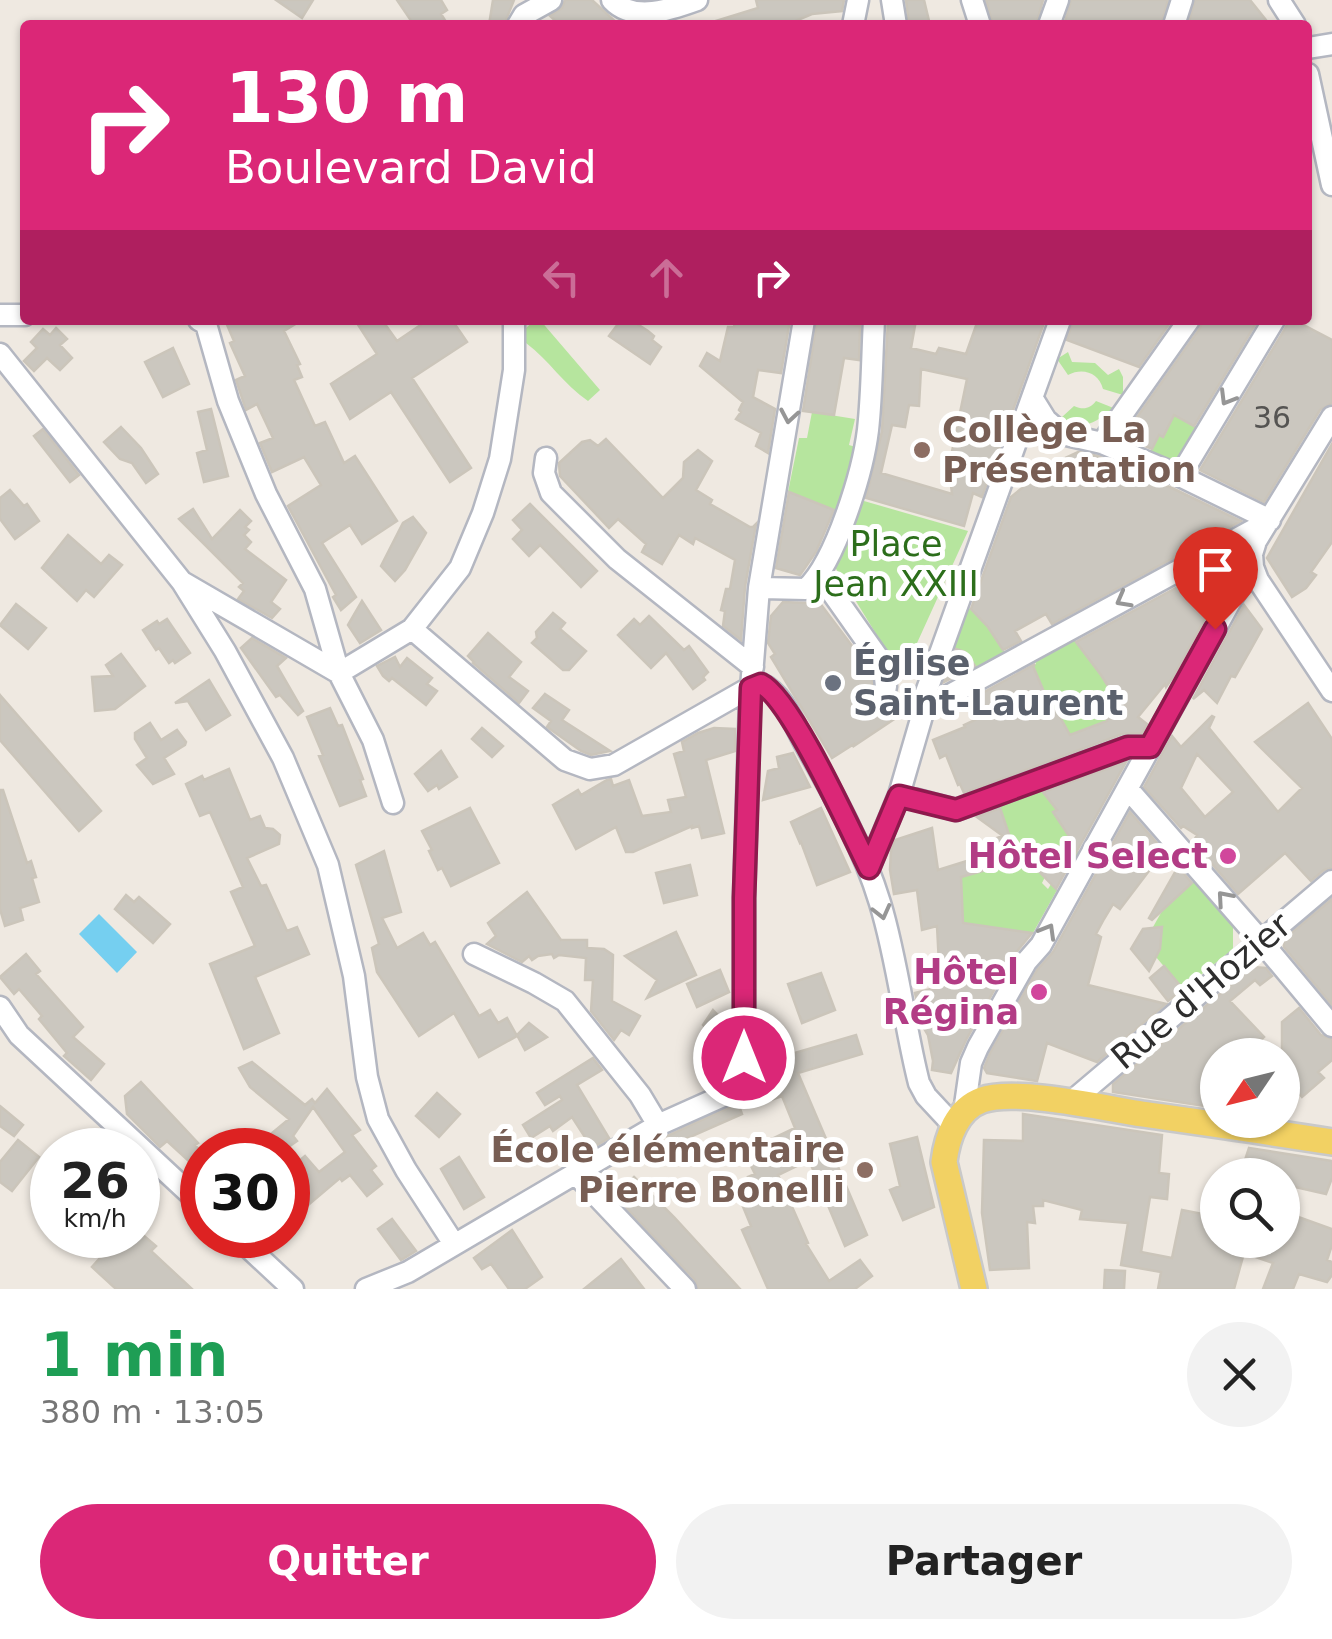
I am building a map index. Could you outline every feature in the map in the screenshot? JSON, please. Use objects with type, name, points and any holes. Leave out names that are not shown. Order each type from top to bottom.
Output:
[{"type":"main road","points":[[974,1289],[944,1162],[946,1145],[959,1119],[978,1101],[1000,1095],[1071,1102],[1332,1142]]},
{"type":"street","points":[[521,20],[551,0]]},
{"type":"street","points":[[612,0],[639,19],[667,18],[697,0]]},
{"type":"street","points":[[1314,143],[1332,185]]},
{"type":"street","points":[[206,325],[228,401],[266,494],[315,589],[339,673],[373,740],[392,803]]},
{"type":"street","points":[[339,673],[412,629],[460,568],[500,459],[514,370],[514,325]]},
{"type":"street","points":[[366,1289],[410,1281],[454,1244],[658,1125],[724,1094],[738,1082],[744,1058],[744,898],[759,588],[803,325]]},
{"type":"street","points":[[759,588],[806,589],[817,579],[847,513],[868,433],[874,325]]},
{"type":"street","points":[[869,868],[899,796],[924,698],[1058,325]]},
{"type":"street","points":[[1102,442],[1185,325]]},
{"type":"street","points":[[1180,476],[1271,325]]},
{"type":"street","points":[[0,354],[182,582],[283,758],[328,865],[354,976],[367,1076],[378,1119],[454,1244]]},
{"type":"street","points":[[1033,399],[1046,420],[1062,434],[1102,442],[1270,520]]},
{"type":"street","points":[[1332,416],[1252,554],[1258,580],[1332,691]]},
{"type":"street","points":[[546,458],[544,473],[551,494],[618,559],[752,677],[769,687],[781,702],[869,868],[882,908],[919,1083],[926,1096],[959,1119],[978,1047],[1026,962],[1041,945],[1253,567]]},
{"type":"street","points":[[924,709],[1270,520]]},
{"type":"street","points":[[817,579],[826,584],[884,666],[886,687]]},
{"type":"street","points":[[182,582],[339,673]]},
{"type":"street","points":[[412,629],[564,760],[590,769],[614,765],[752,677]]},
{"type":"street","points":[[899,796],[956,810],[1128,747],[1150,747]]},
{"type":"street","points":[[1128,789],[1332,1026]]},
{"type":"street","name":"Rue d'Hozier","points":[[1071,1102],[1332,881]]},
{"type":"street","points":[[474,954],[565,1002],[640,1095],[658,1125]]},
{"type":"street","points":[[0,1007],[18,1035],[180,1185]]},
{"type":"street","points":[[575,1173],[685,1289]]},
{"type":"street","points":[[260,1258],[293,1289]]},
{"type":"green space","points":[[544,325],[600,390],[588,401],[571,388],[526,343],[526,328]]},
{"type":"green space","points":[[1068,352],[1072,362],[1095,363],[1108,375],[1119,369],[1123,395],[1103,389],[1090,373],[1068,375],[1057,359]]},
{"type":"green space","points":[[1096,401],[1116,409],[1109,421],[1103,416],[1088,424],[1077,424],[1062,417],[1074,406],[1086,408]]},
{"type":"green space","points":[[812,412],[855,419],[849,445],[859,448],[843,513],[788,492],[799,438],[807,438]]},
{"type":"green space","points":[[1171,413],[1201,429],[1176,469],[1148,456],[1159,435],[1164,436],[1173,417]]},
{"type":"green space","name":"Place Jean XXIII","points":[[857,499],[968,531],[902,676],[833,564]]},
{"type":"green space","points":[[967,606],[988,627],[1006,654],[977,669],[966,652],[953,648]]},
{"type":"green space","points":[[1072,636],[1096,668],[1114,658],[1122,708],[1105,715],[1107,721],[1069,735],[1052,711],[1033,658]]},
{"type":"green space","points":[[1040,788],[1057,810],[1054,813],[1079,852],[1073,862],[1060,846],[1026,858],[1045,877],[1042,883],[1057,890],[1033,933],[963,923],[961,877],[1017,861],[998,804]]},
{"type":"green space","points":[[1194,881],[1233,925],[1233,949],[1183,989],[1156,957],[1161,941],[1153,927],[1162,911]]},
{"type":"water","points":[[99,914],[137,952],[117,973],[79,934]]},
{"type":"building","points":[[276,0],[313,0],[302,18]]},
{"type":"building","points":[[397,0],[441,0],[447,10],[441,14],[445,20],[411,20]]},
{"type":"building","points":[[493,0],[514,0],[506,20],[490,20]]},
{"type":"building","points":[[565,0],[592,0],[614,20],[554,20],[550,16],[562,8]]},
{"type":"building","points":[[756,0],[844,0],[842,11],[812,14],[798,20],[719,20],[758,8]]},
{"type":"building","points":[[906,0],[924,0],[929,20],[908,20]]},
{"type":"building","points":[[986,0],[1043,0],[1037,20],[992,20]]},
{"type":"building","points":[[1071,0],[1168,0],[1162,20],[1065,20]]},
{"type":"building","points":[[1195,0],[1250,0],[1266,20],[1189,20]]},
{"type":"building","points":[[227,325],[294,325],[284,331],[300,364],[297,365],[302,377],[294,380],[315,426],[325,422],[344,463],[355,456],[397,521],[362,544],[350,525],[322,543],[356,597],[341,610],[288,506],[321,485],[304,457],[272,472],[260,443],[273,438],[257,404],[246,410],[236,380],[245,376],[230,343],[234,341]]},
{"type":"building","points":[[358,325],[386,325],[397,341],[421,325],[455,325],[467,342],[412,378],[471,468],[450,482],[391,392],[350,419],[331,384],[377,354]]},
{"type":"building","points":[[617,325],[638,325],[654,336],[652,340],[661,347],[650,364],[609,336]]},
{"type":"building","points":[[789,325],[781,373],[758,370],[753,397],[775,409],[768,453],[756,446],[761,433],[736,419],[743,402],[700,366],[707,353],[720,361],[728,327]]},
{"type":"building","points":[[816,325],[860,326],[859,360],[844,358],[834,415],[803,411]]},
{"type":"building","points":[[888,325],[915,325],[911,348],[936,354],[939,348],[966,354],[976,325],[1043,325],[982,497],[973,493],[964,526],[866,498],[882,431]],"holes":[[[921,369],[967,379],[949,466],[952,494],[881,473],[892,425],[905,427],[909,405],[919,406]]]},
{"type":"building","points":[[1072,325],[1168,325],[1139,367],[1067,340]]},
{"type":"building","points":[[1255,325],[1194,426],[1174,415],[1152,449],[1123,437],[1200,328]]},
{"type":"building","points":[[1304,325],[1332,340],[1332,403],[1320,410],[1264,502],[1200,470],[1286,327]]},
{"type":"building","points":[[56,328],[67,339],[60,345],[72,358],[60,370],[47,358],[34,371],[24,361],[37,348],[31,342],[43,329],[50,335]]},
{"type":"building","points":[[173,348],[189,384],[163,397],[145,362]]},
{"type":"building","points":[[211,409],[228,476],[204,482],[197,453],[207,450],[198,412]]},
{"type":"building","points":[[121,427],[158,474],[146,483],[132,463],[120,459],[104,442]]},
{"type":"building","points":[[43,429],[79,475],[70,482],[34,436]]},
{"type":"building","points":[[606,439],[663,498],[683,478],[684,462],[698,450],[712,461],[696,490],[712,500],[710,504],[750,527],[756,524],[741,640],[723,626],[725,611],[721,610],[726,589],[730,589],[735,560],[695,538],[693,544],[679,535],[662,564],[642,552],[646,544],[618,519],[609,528],[560,476],[559,463],[582,442],[590,440],[598,446]]},
{"type":"building","points":[[1332,444],[1332,542],[1311,572],[1316,575],[1292,597],[1267,558]]},
{"type":"building","points":[[1078,452],[1098,456],[1241,521],[1052,624],[1046,614],[1015,631],[1021,641],[1003,650],[971,609],[1011,497],[1050,465]]},
{"type":"building","points":[[10,490],[39,521],[15,539],[0,519],[0,498]]},
{"type":"building","points":[[789,492],[834,510],[816,552],[800,575],[776,568]]},
{"type":"building","points":[[530,504],[597,571],[581,587],[540,545],[529,556],[513,539],[522,530],[513,520]]},
{"type":"building","points":[[193,509],[212,539],[240,510],[251,521],[245,527],[249,530],[244,535],[251,542],[245,549],[286,580],[271,602],[280,609],[272,618],[238,599],[244,591],[239,587],[243,583],[179,519]]},
{"type":"building","points":[[413,517],[426,533],[395,581],[381,566],[403,523]]},
{"type":"building","points":[[68,535],[101,564],[109,555],[122,565],[94,597],[86,590],[77,601],[42,568]]},
{"type":"building","points":[[1200,575],[1220,591],[1173,677],[1138,717],[1147,724],[1142,733],[1122,734],[964,793],[946,755],[940,758],[933,740],[975,720],[966,702],[1035,664],[1052,711],[1056,710],[1070,735],[1107,721],[1105,715],[1122,708],[1076,642]]},
{"type":"building","name":"Église Saint-Laurent","points":[[816,598],[871,671],[875,696],[889,700],[899,716],[832,758],[771,657],[775,654],[768,643],[771,616],[783,602],[807,603]]},
{"type":"building","points":[[362,601],[381,630],[360,643],[348,625]]},
{"type":"building","points":[[16,604],[46,628],[28,649],[0,625]]},
{"type":"building","points":[[1244,605],[1262,629],[1217,703],[1204,690],[1193,699]]},
{"type":"building","points":[[553,613],[565,623],[560,629],[586,651],[569,670],[563,670],[532,643],[536,632]]},
{"type":"building","points":[[649,616],[684,650],[689,646],[708,672],[705,680],[693,689],[666,653],[651,668],[618,635],[634,619],[640,625]]},
{"type":"building","points":[[167,619],[190,653],[175,663],[169,663],[159,648],[156,650],[143,630]]},
{"type":"building","points":[[488,633],[521,662],[509,677],[528,691],[519,703],[468,656]]},
{"type":"building","points":[[252,638],[286,658],[277,666],[303,711],[298,715],[280,695],[276,697],[241,648]]},
{"type":"building","points":[[956,649],[965,652],[975,666],[944,682]]},
{"type":"building","points":[[121,654],[145,686],[115,709],[95,711],[92,677],[113,676],[106,665]]},
{"type":"building","points":[[395,657],[400,667],[407,658],[432,678],[427,684],[437,691],[426,705],[392,678],[389,681],[383,676],[377,666]]},
{"type":"building","points":[[209,680],[230,715],[206,730],[188,701],[175,703]]},
{"type":"building","points":[[545,694],[569,710],[562,720],[610,751],[591,755],[547,727],[551,721],[533,708]]},
{"type":"building","points":[[0,695],[101,811],[79,831],[0,740]]},
{"type":"building","points":[[1308,703],[1332,739],[1332,868],[1311,881],[1285,853],[1238,894],[1193,842],[1197,835],[1181,828],[1144,787],[1172,736],[1181,747],[1212,716],[1209,728],[1278,812],[1302,788],[1255,742]],"holes":[[[1197,754],[1233,792],[1205,817],[1181,788]]]},
{"type":"building","points":[[330,708],[338,726],[342,725],[366,796],[340,806],[307,717]]},
{"type":"building","points":[[150,723],[161,740],[177,730],[186,742],[164,758],[174,774],[153,784],[137,765],[147,758],[135,739],[135,733]]},
{"type":"building","points":[[482,728],[503,746],[492,757],[472,739]]},
{"type":"building","points":[[714,728],[735,729],[735,751],[706,760],[724,833],[702,838],[699,826],[692,826],[626,852],[616,827],[576,849],[553,805],[578,790],[581,795],[607,780],[611,779],[613,786],[629,780],[642,816],[671,812],[668,800],[686,797],[674,754],[684,751],[682,742]]},
{"type":"building","points":[[441,751],[457,777],[428,791],[415,774]]},
{"type":"building","points":[[793,753],[810,787],[763,800],[768,771],[779,768],[777,757]]},
{"type":"building","points":[[1126,762],[1056,889],[1026,858],[1073,842],[1043,792]]},
{"type":"building","points":[[229,769],[250,820],[260,816],[265,828],[280,835],[279,844],[247,858],[261,886],[266,885],[287,931],[297,927],[309,954],[255,977],[279,1033],[244,1049],[210,964],[255,946],[231,892],[243,887],[210,812],[200,816],[186,784]]},
{"type":"building","points":[[0,790],[27,863],[31,861],[39,902],[20,908],[23,920],[5,926],[0,909]]},
{"type":"building","points":[[470,808],[499,863],[451,886],[442,868],[438,870],[422,831]]},
{"type":"building","points":[[821,808],[850,872],[817,885],[791,822]]},
{"type":"building","points":[[1000,808],[1018,861],[961,877],[963,923],[1032,933],[1014,955],[951,1073],[932,1070],[928,1035],[915,993],[935,988],[933,969],[939,964],[937,926],[922,930],[917,890],[894,894],[891,850],[895,840],[932,828],[938,870],[986,855],[982,843],[1003,836],[977,817]]},
{"type":"building","points":[[1130,812],[1164,851],[1120,909],[1113,904],[1104,919],[1096,934],[1101,937],[1088,985],[1166,1004],[1097,1062],[1047,1043],[1037,1081],[987,1073],[984,1068],[990,1053],[1037,970],[1053,952]]},
{"type":"building","points":[[384,851],[401,912],[382,918],[397,948],[423,933],[430,945],[435,942],[479,1016],[490,1010],[498,1023],[507,1018],[517,1036],[479,1057],[454,1013],[419,1036],[377,972],[372,948],[379,944],[356,865]]},
{"type":"building","points":[[690,865],[697,895],[664,903],[656,873]]},
{"type":"building","points":[[1178,867],[1192,883],[1152,920],[1149,918]]},
{"type":"building","points":[[527,892],[561,940],[587,940],[587,948],[604,949],[613,955],[612,1001],[640,1016],[629,1035],[621,1030],[614,1040],[591,1011],[593,980],[585,980],[586,958],[554,958],[552,954],[532,960],[529,956],[522,962],[487,944],[496,936],[488,923]]},
{"type":"building","points":[[126,895],[134,902],[139,897],[170,924],[153,943],[115,909]]},
{"type":"building","points":[[1332,899],[1332,1005],[1284,947],[1284,939]]},
{"type":"building","points":[[1162,927],[1160,949],[1149,971],[1131,949],[1143,929]]},
{"type":"building","points":[[676,932],[696,975],[647,998],[657,980],[625,956]]},
{"type":"building","points":[[26,954],[40,971],[36,974],[83,1027],[73,1037],[104,1064],[91,1080],[64,1056],[67,1053],[19,989],[14,994],[0,977]]},
{"type":"building","points":[[1164,966],[1183,989],[1168,1001],[1150,978]]},
{"type":"building","points":[[1252,967],[1266,968],[1272,976],[1260,985],[1255,980],[1230,1001],[1263,1038],[1200,1038],[1200,1105],[1113,1092],[1113,1084]]},
{"type":"building","points":[[720,970],[729,992],[697,1007],[687,984]]},
{"type":"building","points":[[821,973],[835,1010],[802,1023],[788,984]]},
{"type":"building","points":[[1299,1008],[1321,1035],[1332,1039],[1332,1060],[1318,1072],[1324,1078],[1302,1097],[1300,1038],[1282,1038],[1282,1022]]},
{"type":"building","points":[[713,1010],[730,1028],[730,1055],[703,1025]]},
{"type":"building","points":[[529,1023],[547,1037],[525,1050],[517,1035]]},
{"type":"building","points":[[856,1035],[862,1054],[798,1073],[867,1235],[845,1246],[809,1160],[778,1175],[806,1244],[829,1281],[860,1260],[872,1276],[855,1289],[768,1289],[742,1230],[751,1226],[737,1192],[751,1185],[748,1177],[755,1174],[744,1152],[795,1128],[782,1096],[771,1100],[763,1086],[774,1080],[767,1061]]},
{"type":"building","points":[[593,1058],[602,1070],[577,1085],[609,1138],[592,1148],[572,1117],[553,1131],[550,1126],[531,1138],[523,1125],[562,1100],[560,1096],[545,1105],[537,1093]]},
{"type":"building","points":[[252,1062],[305,1105],[312,1099],[315,1103],[327,1089],[360,1130],[352,1135],[376,1166],[371,1170],[382,1184],[367,1196],[350,1175],[342,1181],[340,1178],[310,1203],[310,1162],[319,1172],[345,1152],[313,1107],[299,1128],[278,1128],[289,1119],[250,1087],[239,1068]]},
{"type":"building","points":[[141,1082],[184,1128],[180,1128],[180,1153],[167,1141],[160,1147],[160,1128],[141,1128],[127,1114],[125,1096]]},
{"type":"building","points":[[437,1093],[460,1114],[439,1137],[416,1116]]},
{"type":"building","points":[[738,1103],[742,1114],[672,1145],[667,1136]]},
{"type":"building","points":[[0,1106],[23,1125],[14,1136],[0,1126]]},
{"type":"building","points":[[1023,1114],[1162,1135],[1159,1173],[1169,1174],[1167,1199],[1150,1197],[1141,1252],[1172,1258],[1182,1210],[1200,1214],[1200,1258],[1243,1258],[1234,1289],[1158,1289],[1161,1272],[1121,1265],[1128,1223],[1080,1219],[1082,1210],[1043,1200],[1043,1206],[1033,1206],[1035,1223],[1027,1222],[1029,1268],[990,1270],[982,1213],[984,1140],[1023,1141]]},
{"type":"building","points":[[917,1137],[934,1207],[903,1220],[890,1190],[900,1186],[890,1144]]},
{"type":"building","points":[[18,1140],[30,1150],[30,1168],[12,1191],[0,1182],[0,1162]]},
{"type":"building","points":[[1249,1148],[1332,1161],[1332,1178],[1326,1194],[1300,1188],[1300,1158],[1246,1158]]},
{"type":"building","points":[[459,1157],[484,1197],[464,1209],[441,1169]]},
{"type":"building","points":[[634,1177],[740,1289],[698,1289],[695,1280],[615,1196]]},
{"type":"building","points":[[1300,1217],[1332,1229],[1327,1260],[1332,1262],[1332,1275],[1327,1282],[1299,1274],[1293,1289],[1263,1289],[1273,1263],[1258,1258],[1300,1258]]},
{"type":"building","points":[[392,1219],[416,1251],[401,1260],[378,1229]]},
{"type":"building","points":[[512,1230],[542,1277],[525,1289],[509,1289],[491,1264],[482,1269],[474,1258]]},
{"type":"building","points":[[100,1258],[159,1258],[192,1289],[116,1289],[92,1267]]},
{"type":"building","points":[[621,1259],[644,1289],[584,1289]]},
{"type":"building","points":[[1105,1270],[1125,1271],[1124,1289],[1104,1289]]},
{"type":"place","name":"Collège La Présentation","points":[[922,450]]},
{"type":"place","name":"Église Saint-Laurent","points":[[833,683]]},
{"type":"place","name":"Hôtel Select","points":[[1228,856]]},
{"type":"place","name":"Hôtel Régina","points":[[1039,992]]},
{"type":"place","name":"École élémentaire Pierre Bonelli","points":[[865,1170]]},
{"type":"route","points":[[744,1058],[744,898],[751,688],[761,684],[769,687],[781,702],[869,868],[899,796],[956,810],[1128,747],[1150,747],[1215,629]]}]
